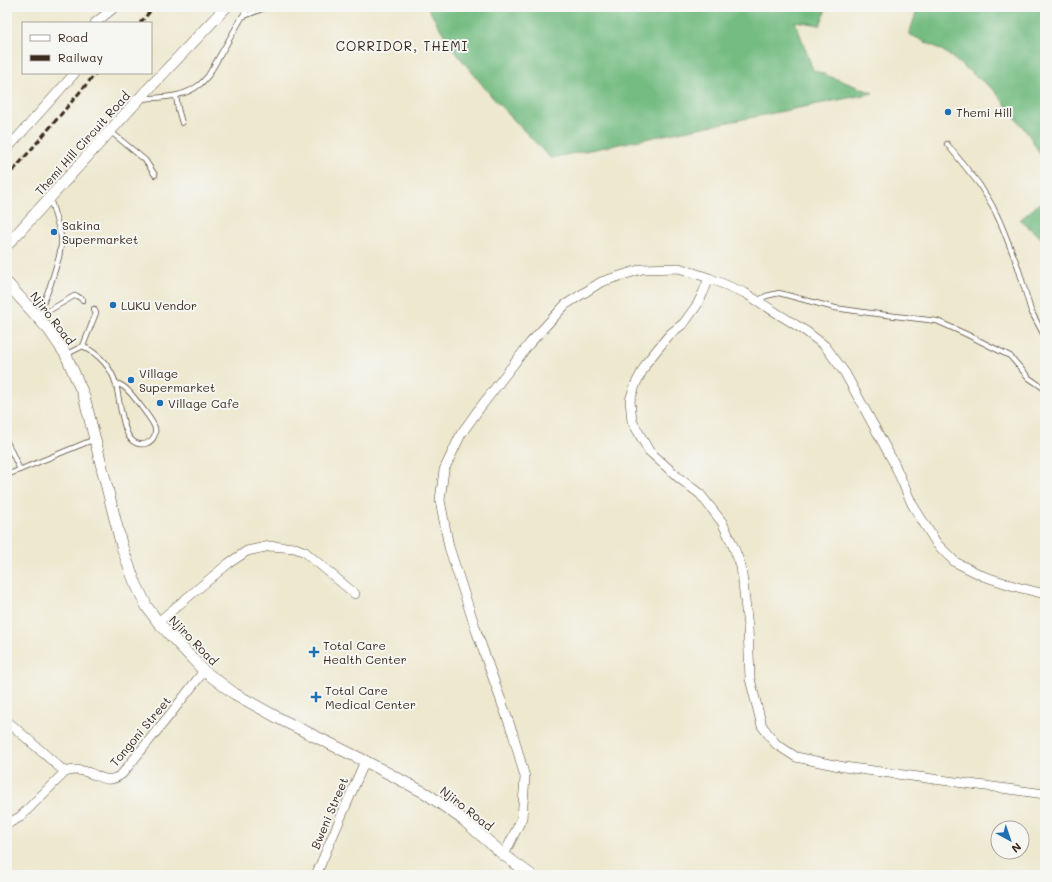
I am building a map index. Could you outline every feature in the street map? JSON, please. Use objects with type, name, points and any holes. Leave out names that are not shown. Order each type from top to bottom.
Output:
[{"type":"street","points":[[96,22],[115,7]]},
{"type":"street","name":"Themi Hill Circuit Road","points":[[7,245],[138,100],[226,7]]},
{"type":"street","points":[[7,149],[74,74]]},
{"type":"street","points":[[504,855],[522,818],[525,777],[513,734],[448,547],[440,500],[444,470],[461,434],[530,343],[565,305],[601,282],[642,269],[679,268],[709,278],[745,293],[807,332],[825,346],[845,373],[894,463],[912,504],[937,544],[955,562],[983,576],[1045,594]]},
{"type":"street","points":[[709,278],[697,305],[684,323],[670,334],[647,362],[636,383],[630,400],[632,421],[649,450],[679,478],[700,494],[722,522],[732,543],[741,566],[748,627],[750,679],[762,726],[776,744],[796,757],[844,767],[1045,794]]},
{"type":"street","name":"Njiro Road","points":[[7,284],[49,330],[66,355],[84,396],[122,547],[134,580],[147,607],[158,622],[204,671],[235,694],[282,720],[365,761],[427,794],[461,818],[504,855],[531,875]]},
{"type":"street","points":[[158,622],[229,563],[247,550],[270,546],[295,548],[304,552],[355,594]]},
{"type":"street","name":"Tongoni Street","points":[[65,772],[73,770],[84,771],[110,780],[122,774],[204,671]]},
{"type":"street","points":[[7,721],[65,772],[20,816],[7,824]]},
{"type":"street","name":"Bweni Street","points":[[316,875],[365,761]]},
{"type":"lane","points":[[138,100],[176,96],[192,90],[200,85],[208,76],[248,7]]},
{"type":"lane","points":[[242,17],[267,7]]},
{"type":"lane","points":[[176,96],[182,123]]},
{"type":"lane","points":[[110,131],[145,160],[155,175]]},
{"type":"lane","points":[[947,144],[979,184],[992,205],[1018,267],[1030,311],[1045,337]]},
{"type":"lane","points":[[38,317],[59,257],[62,236],[50,198]]},
{"type":"lane","points":[[757,301],[766,296],[780,293],[835,308],[937,321],[968,334],[1010,356],[1029,378],[1045,389]]},
{"type":"lane","points":[[38,317],[74,296],[77,296],[83,300]]},
{"type":"lane","points":[[66,355],[83,346],[96,313],[94,309]]},
{"type":"lane","points":[[83,346],[92,351],[101,359],[109,370],[116,382],[123,422],[127,433],[130,439],[136,444],[143,445],[151,440],[155,434],[155,428],[130,392],[116,382]]},
{"type":"lane","points":[[7,475],[95,439]]},
{"type":"lane","points":[[7,442],[20,470]]},
{"type":"green space","points":[[427,7],[827,7],[820,25],[795,21],[813,70],[873,93],[550,158],[493,98],[453,49]]},
{"type":"green space","points":[[918,7],[1045,7],[1045,162],[1029,135],[994,90],[942,50],[909,34]]},
{"type":"green space","points":[[1045,199],[1045,244],[1044,240],[1020,220]]},
{"type":"railway","points":[[141,22],[154,7]]},
{"type":"railway","points":[[7,178],[95,74]]},
{"type":"place","name":"Themi Hill","points":[[948,112]]},
{"type":"place","name":"Sakina Supermarket","points":[[54,232]]},
{"type":"place","name":"LUKU Vendor","points":[[113,305]]},
{"type":"place","name":"Village Supermarket","points":[[131,380]]},
{"type":"place","name":"Village Cafe","points":[[160,403]]},
{"type":"place","name":"Total Care Health Center","points":[[314,652]]},
{"type":"place","name":"Total Care Medical Center","points":[[316,697]]},
{"type":"district","name":"CORRIDOR, THEMI","points":[[402,45]]}]
